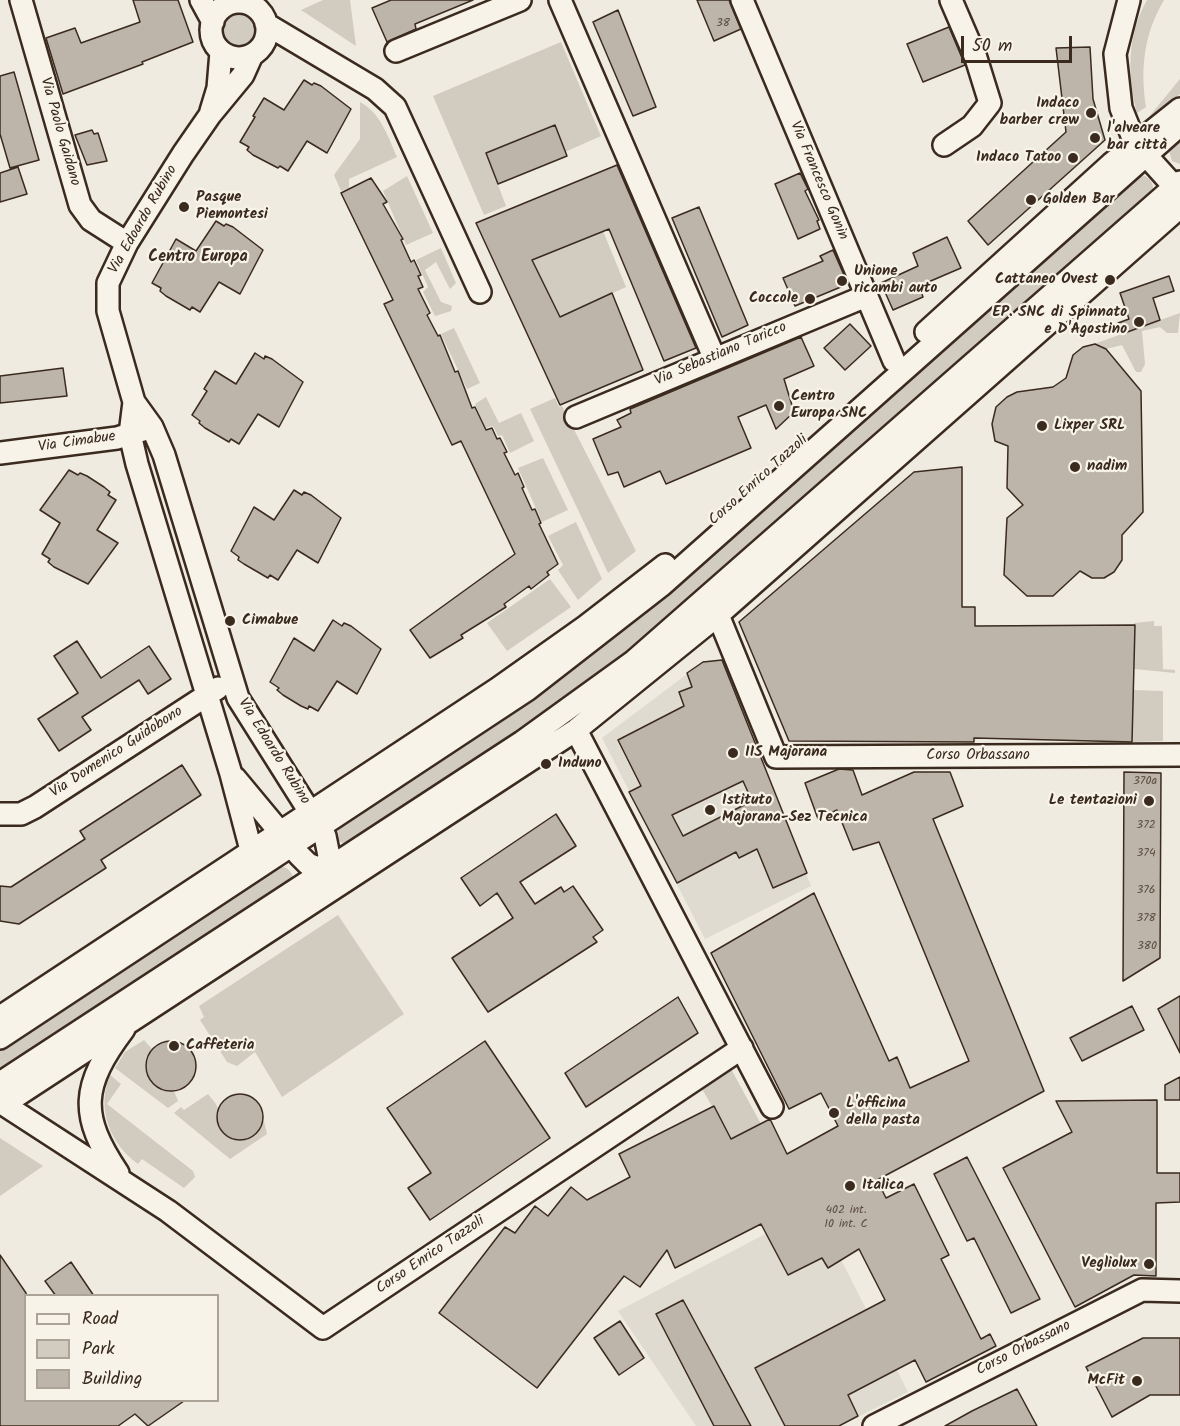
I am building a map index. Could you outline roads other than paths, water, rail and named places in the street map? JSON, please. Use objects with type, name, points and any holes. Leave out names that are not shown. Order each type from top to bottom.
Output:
[{"type":"street","name":"Via Paolo Gaidano","points":[[21,0],[80,205],[91,220],[127,243]]},
{"type":"street","name":"Via Edoardo Rubino","points":[[201,0],[213,22],[212,38],[221,52],[218,88],[210,115]]},
{"type":"street","points":[[396,51],[520,0]]},
{"type":"street","points":[[560,0],[714,357]]},
{"type":"street","name":"Via Francesco Gonin","points":[[742,0],[894,361]]},
{"type":"street","points":[[944,145],[972,126],[986,112],[990,103],[976,58],[951,0]]},
{"type":"street","points":[[1129,0],[1115,54],[1121,108],[1140,150],[1178,192]]},
{"type":"street","points":[[213,22],[222,8],[247,2],[258,9],[266,24],[375,90],[395,107],[480,292]]},
{"type":"street","name":"Via Edoardo Rubino","points":[[231,774],[308,864],[325,871],[329,856],[328,845],[315,819],[238,698],[164,455],[152,427],[134,402],[111,326],[106,297],[115,266],[127,243],[210,115],[243,75],[252,55],[264,42],[266,24]]},
{"type":"street","points":[[221,52],[236,58],[252,55]]},
{"type":"street","name":"Corso Enrico Tazzoli","points":[[0,1038],[315,819],[432,753],[566,662],[662,585],[1140,150],[1180,109]]},
{"type":"street","name":"Corso Enrico Tazzoli","points":[[315,819],[397,755],[569,639],[655,574],[894,361],[1140,150],[1180,125]]},
{"type":"street","name":"Corso Enrico Tazzoli","points":[[742,1048],[323,1328],[168,1211],[2,1103],[132,1018],[273,931],[576,730],[718,615],[977,388],[1178,192]]},
{"type":"street","name":"Corso Enrico Tazzoli","points":[[0,1083],[555,719],[660,640],[930,403],[1178,192]]},
{"type":"street","name":"Via Sebastiano Taricco","points":[[576,417],[714,357],[866,296]]},
{"type":"street","name":"Corso Enrico Tazzoli","points":[[930,403],[977,388]]},
{"type":"street","name":"Via Edoardo Rubino","points":[[134,402],[130,434],[231,774],[251,850]]},
{"type":"street","name":"Via Cimabue","points":[[0,453],[130,434],[152,427]]},
{"type":"street","name":"Corso Orbassano","points":[[718,615],[776,757],[1180,755]]},
{"type":"street","name":"Corso Enrico Tazzoli","points":[[634,684],[660,640]]},
{"type":"street","name":"Via Domenico Guidobono","points":[[0,814],[21,814],[35,807],[231,679]]},
{"type":"street","points":[[576,730],[772,1107]]},
{"type":"street","name":"Corso Enrico Tazzoli","points":[[397,755],[432,753]]},
{"type":"street","points":[[465,779],[503,778]]},
{"type":"street","name":"Corso Enrico Tazzoli","points":[[0,1017],[29,1000],[251,850],[285,839]]},
{"type":"street","name":"Corso Enrico Tazzoli","points":[[0,1006],[29,1000]]},
{"type":"street","name":"Corso Enrico Tazzoli","points":[[125,1184],[93,1131],[89,1109],[92,1090],[101,1065],[111,1046],[132,1018]]},
{"type":"street","name":"Corso Orbassano","points":[[874,1426],[1142,1290],[1180,1291]]},
{"type":"place","name":"Indaco barber crew","points":[[1091,113]]},
{"type":"place","name":"l'alveare bar città","points":[[1095,138]]},
{"type":"place","name":"Indaco Tatoo","points":[[1073,158]]},
{"type":"place","name":"Golden Bar","points":[[1031,200]]},
{"type":"place","name":"Pasque Piemontesi","points":[[184,207]]},
{"type":"place","name":"Cattaneo Ovest","points":[[1110,280]]},
{"type":"place","name":"Unione ricambi auto","points":[[842,281]]},
{"type":"place","name":"Coccole","points":[[810,299]]},
{"type":"place","name":"EP. SNC di Spinnato e D'Agostino","points":[[1139,322]]},
{"type":"place","name":"Centro Europa SNC","points":[[779,406]]},
{"type":"place","name":"Lixper SRL","points":[[1042,426]]},
{"type":"place","name":"nadim","points":[[1075,467]]},
{"type":"place","name":"Cimabue","points":[[230,621]]},
{"type":"place","name":"IIS Majorana","points":[[733,753]]},
{"type":"place","name":"Induno","points":[[546,764]]},
{"type":"place","name":"Le tentazioni","points":[[1149,801]]},
{"type":"place","name":"Istituto Majorana-Sez Tecnica","points":[[710,810]]},
{"type":"place","name":"Caffeteria","points":[[174,1046]]},
{"type":"place","name":"L'officina della pasta","points":[[834,1113]]},
{"type":"place","name":"Italica","points":[[850,1186]]},
{"type":"place","name":"Vegliolux","points":[[1149,1264]]},
{"type":"place","name":"McFit","points":[[1137,1381]]},
{"type":"district","name":"Centro Europa","points":[[198,258]]}]
